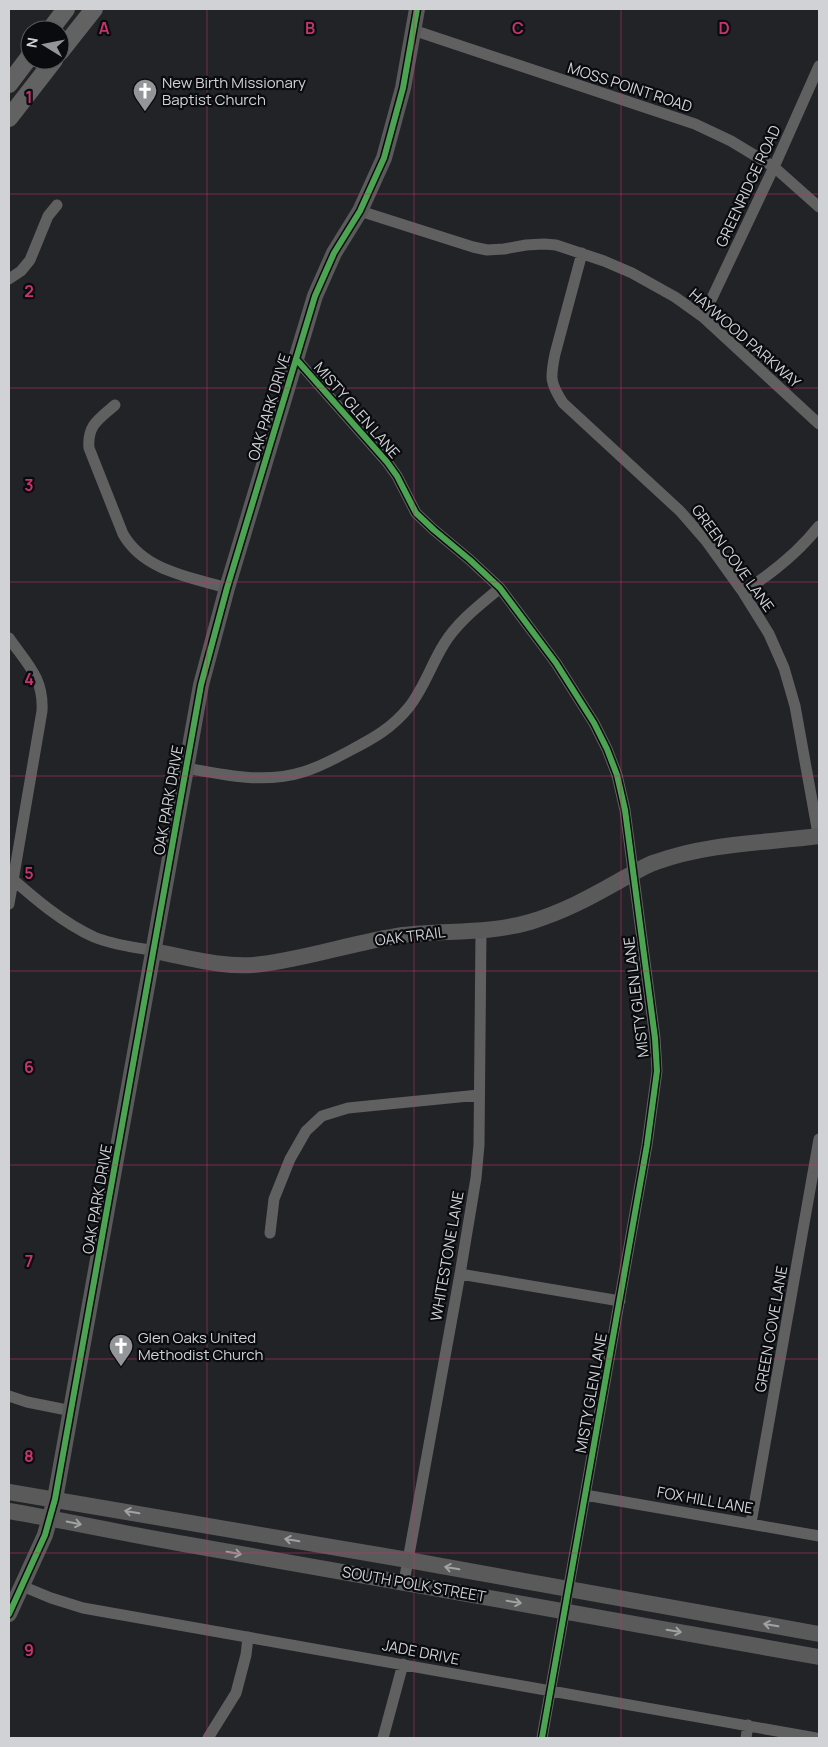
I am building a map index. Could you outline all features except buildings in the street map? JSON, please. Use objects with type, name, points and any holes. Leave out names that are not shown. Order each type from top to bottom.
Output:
[{"type":"main road","points":[[58,20],[66,9]]},
{"type":"main road","points":[[70,39],[94,9]]},
{"type":"main road","points":[[9,84],[20,69]]},
{"type":"main road","points":[[9,118],[46,70]]},
{"type":"street","name":"OAK PARK DRIVE","points":[[9,1614],[45,1535],[55,1500],[201,684],[227,588],[315,296],[334,253],[360,210],[384,158],[403,88],[416,9]]},
{"type":"street","name":"MOSS POINT ROAD","points":[[413,30],[694,124],[731,141],[774,167],[819,208]]},
{"type":"street","name":"GREENRIDGE ROAD","points":[[703,317],[774,167],[819,66]]},
{"type":"street","points":[[9,279],[21,271],[30,260],[48,216],[57,205]]},
{"type":"street","name":"HAYWOOD PARKWAY","points":[[360,210],[473,247],[487,250],[504,250],[544,244],[556,245],[632,273],[675,297],[703,317],[819,424]]},
{"type":"street","name":"GREEN COVE LANE","points":[[582,253],[554,354],[551,371],[554,389],[564,403],[680,511],[743,592],[769,634],[784,668],[795,706],[819,837]]},
{"type":"street","name":"MISTY GLEN LANE","points":[[296,359],[387,462],[397,476],[416,512],[500,588],[556,663],[594,723],[607,749],[621,793],[655,1038],[657,1071],[647,1145],[542,1738]]},
{"type":"street","points":[[116,406],[96,421],[91,428],[88,438],[89,448],[123,534],[129,544],[137,554],[164,568],[227,588]]},
{"type":"street","points":[[743,592],[776,569],[819,526]]},
{"type":"street","points":[[186,768],[240,777],[262,778],[285,775],[302,772],[325,764],[374,739],[391,727],[409,707],[424,684],[444,644],[461,622],[500,588]]},
{"type":"street","points":[[9,638],[40,685],[43,698],[11,878],[9,904]]},
{"type":"street","name":"OAK TRAIL","points":[[11,878],[56,914],[94,937],[111,943],[234,965],[261,964],[402,936],[429,932],[480,931],[527,923],[560,913],[654,862],[688,852],[819,837]]},
{"type":"street","name":"WHITESTONE LANE","points":[[404,1582],[476,1178],[479,1144],[480,931]]},
{"type":"street","points":[[270,1232],[274,1200],[290,1158],[306,1131],[322,1116],[348,1108],[479,1095]]},
{"type":"street","name":"GREEN COVE LANE","points":[[751,1523],[819,1140]]},
{"type":"street","points":[[460,1274],[620,1301]]},
{"type":"street","points":[[9,1396],[27,1402],[72,1411]]},
{"type":"street","name":"SOUTH POLK STREET","points":[[9,1492],[408,1560],[819,1634]]},
{"type":"street","name":"FOX HILL LANE","points":[[586,1495],[819,1536]]},
{"type":"street","name":"SOUTH POLK STREET","points":[[9,1512],[819,1657]]},
{"type":"street","points":[[181,1544],[184,1522]]},
{"type":"street","name":"JADE DRIVE","points":[[22,1586],[83,1608],[816,1738]]},
{"type":"street","points":[[208,1738],[236,1693],[246,1655],[248,1637]]},
{"type":"street","points":[[383,1738],[403,1664]]},
{"type":"street","points":[[746,1738],[748,1725]]},
{"type":"cycle path","points":[[9,1614],[45,1535],[55,1499],[201,685],[227,588],[315,296],[334,253],[360,211],[384,158],[403,88],[417,9]]},
{"type":"cycle path","points":[[296,359],[387,462],[397,476],[416,513],[500,588],[556,663],[594,723],[607,749],[617,775],[625,810],[655,1038],[657,1071],[647,1145],[542,1738]]},
{"type":"place","name":"New Birth Missionary Baptist Church","points":[[145,112]]},
{"type":"place","name":"Glen Oaks United Methodist Church","points":[[121,1367]]}]
